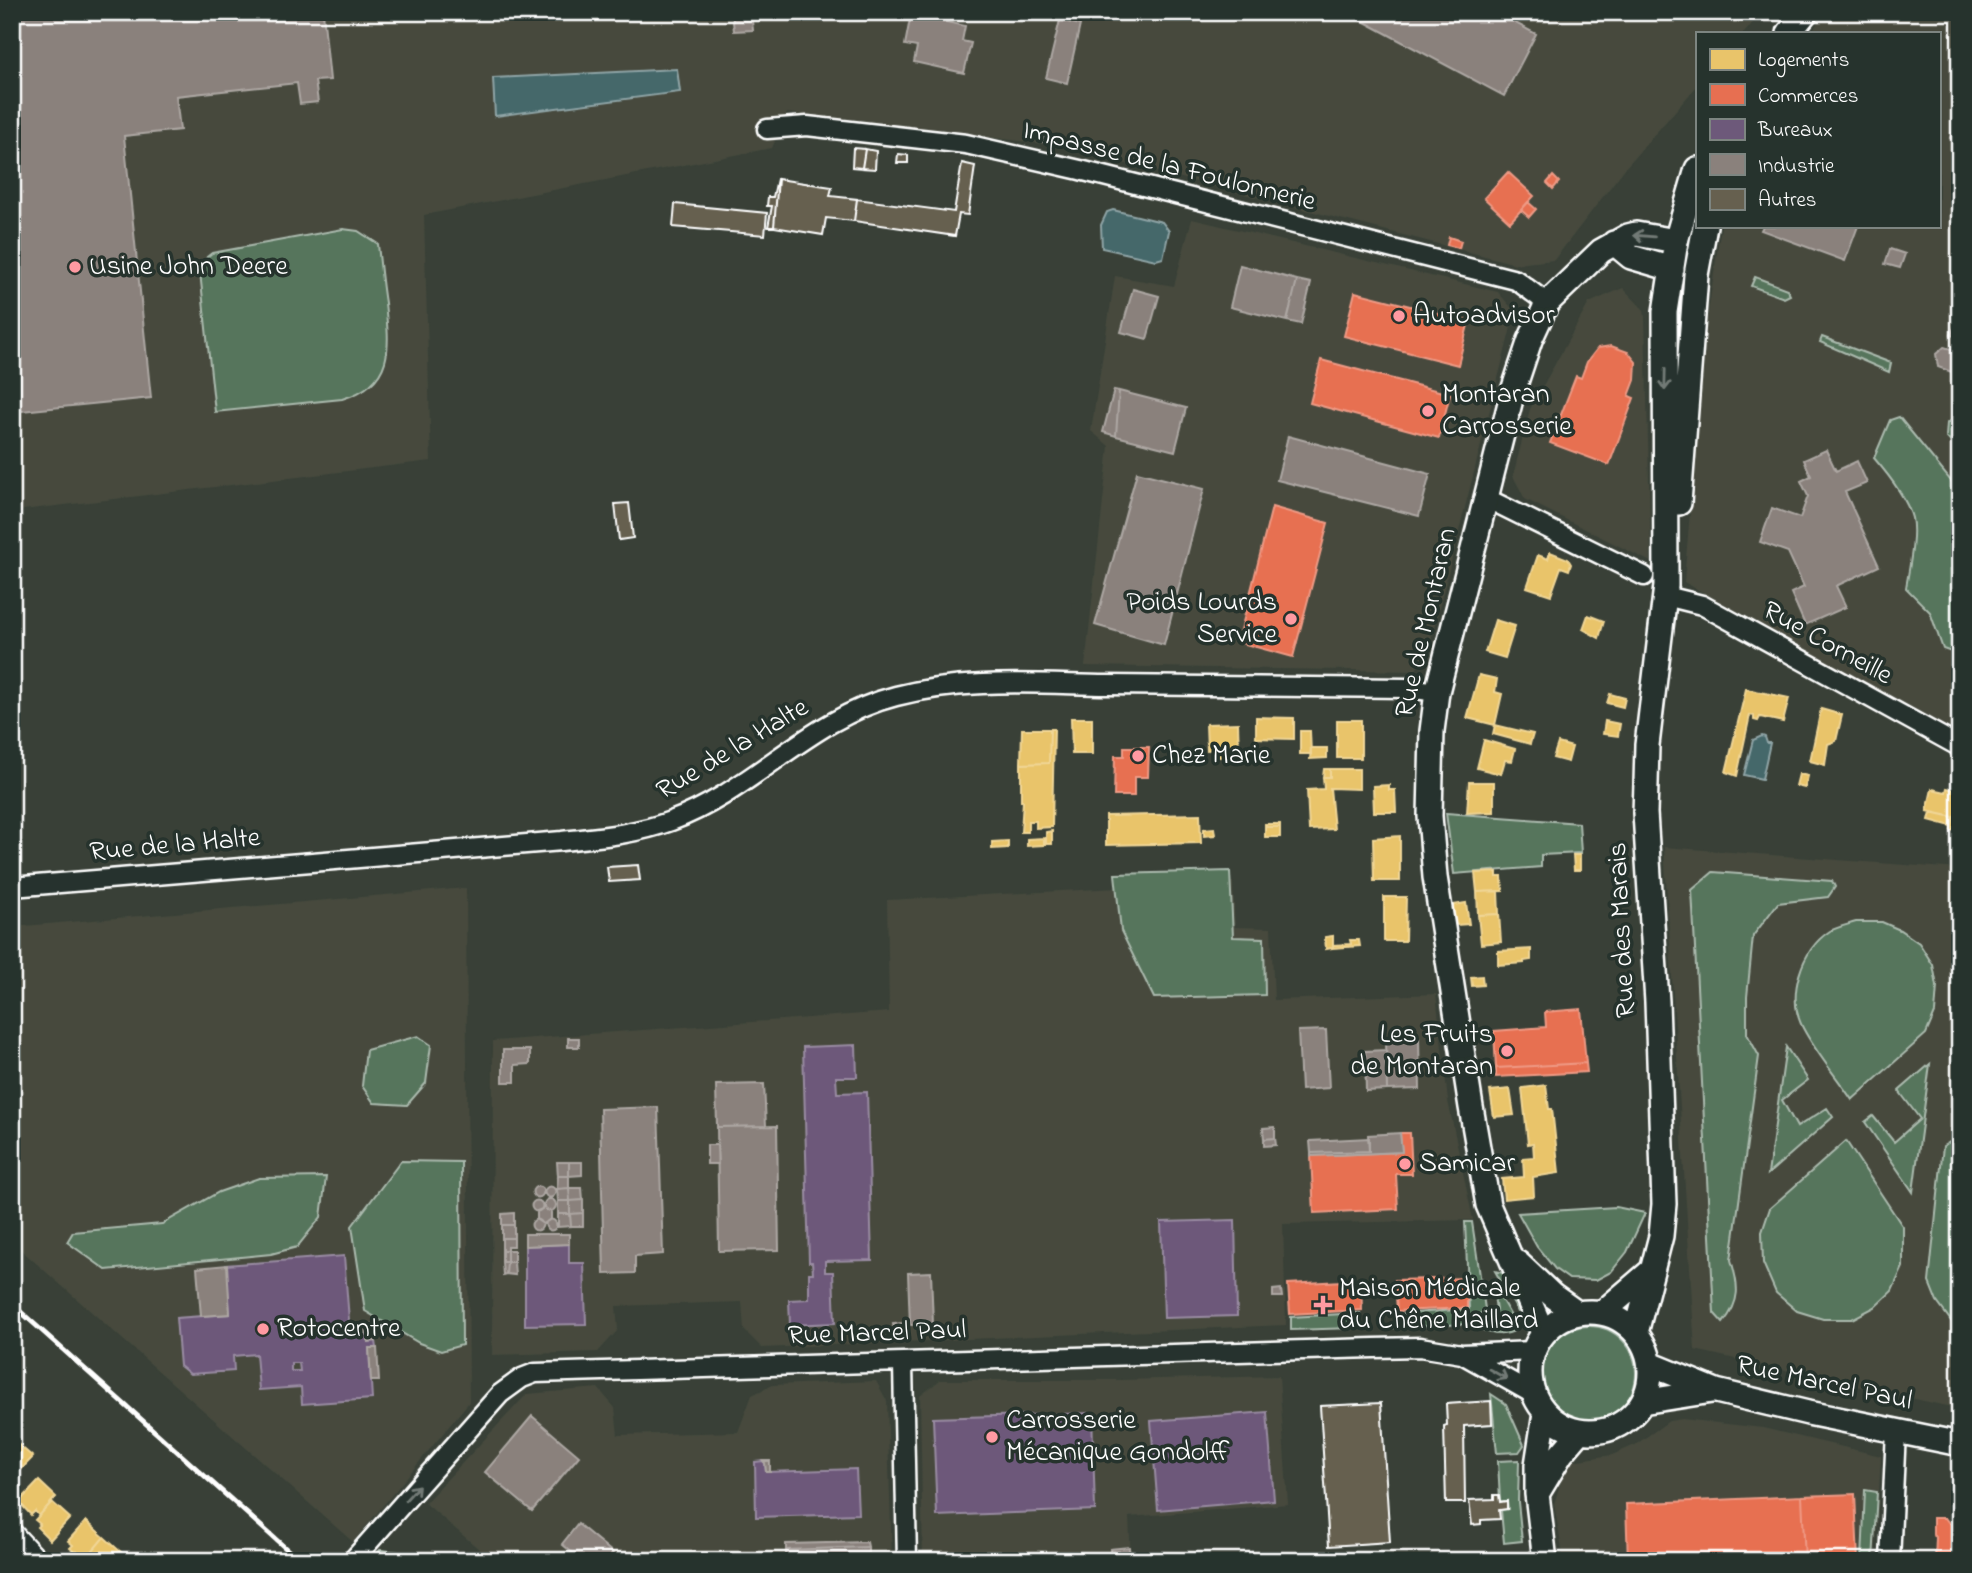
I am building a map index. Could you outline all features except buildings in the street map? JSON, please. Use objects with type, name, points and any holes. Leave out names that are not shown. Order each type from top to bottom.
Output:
[{"type":"street","points":[[1790,32],[1806,12]]},
{"type":"street","name":"Impasse de la Foulonnerie","points":[[767,129],[807,126],[966,144],[1517,280],[1547,303]]},
{"type":"street","points":[[1614,243],[1631,257],[1672,269],[1676,241],[1696,172]]},
{"type":"street","name":"Rue des Marais","points":[[1636,1332],[1661,1236],[1664,1167],[1645,813],[1647,745],[1679,511],[1692,319],[1705,228]]},
{"type":"street","name":"Rue de Montaran","points":[[1545,1561],[1537,1494],[1539,1404],[1529,1373],[1538,1342],[1511,1256],[1488,1205],[1435,877],[1430,817],[1430,765],[1437,692],[1513,391],[1530,340],[1547,303],[1601,251],[1614,243],[1636,234],[1676,241]]},
{"type":"street","name":"Rue des Marais","points":[[1666,591],[1665,312],[1672,269]]},
{"type":"street","points":[[1486,498],[1644,576]]},
{"type":"street","name":"Rue Corneille","points":[[1666,591],[1702,606],[1960,747]]},
{"type":"street","name":"Rue de la Halte","points":[[12,887],[562,841],[636,832],[673,821],[706,804],[774,761],[816,730],[855,709],[936,687],[1074,685],[1408,688],[1437,692]]},
{"type":"street","name":"Rue de Montaran","points":[[1511,1256],[1553,1296],[1577,1313]]},
{"type":"street","points":[[1602,1312],[1651,1271]]},
{"type":"street","points":[[1538,1342],[1559,1320],[1577,1313],[1602,1312],[1615,1317],[1636,1332],[1643,1342],[1650,1364],[1648,1390],[1643,1402],[1634,1414],[1609,1430],[1580,1432],[1561,1425],[1539,1404]]},
{"type":"street","name":"Rue Marcel Paul","points":[[352,1561],[496,1398],[522,1378],[536,1373],[1420,1347],[1462,1354],[1538,1342]]},
{"type":"street","name":"Rue Marcel Paul","points":[[1462,1354],[1539,1404]]},
{"type":"street","points":[[903,1364],[907,1561]]},
{"type":"street","name":"Rue Marcel Paul","points":[[1650,1364],[1716,1391],[1960,1444]]},
{"type":"street","name":"Rue Marcel Paul","points":[[1643,1402],[1716,1391]]},
{"type":"street","points":[[1890,1561],[1896,1431]]},
{"type":"street","points":[[1537,1494],[1561,1454],[1580,1432]]},
{"type":"street","points":[[12,1532],[39,1561]]},
{"type":"shaded area","points":[[12,12],[1762,12],[1745,32],[1696,32],[1696,87],[1626,167],[1554,260],[1516,264],[1053,145],[787,113],[772,148],[424,215],[431,461],[23,510],[12,521]]},
{"type":"shaded area","points":[[1826,12],[1960,12],[1960,736],[1684,582],[1706,326],[1721,228],[1940,228],[1940,32],[1811,32]]},
{"type":"shaded area","points":[[1192,219],[1498,292],[1515,312],[1428,652],[1415,671],[1085,666],[1109,446],[1091,431],[1115,276],[1174,286]]},
{"type":"shaded area","points":[[1623,288],[1644,310],[1645,318],[1651,562],[1525,499],[1513,476],[1530,409],[1589,303]]},
{"type":"shaded area","points":[[1664,847],[1960,869],[1960,1409],[1695,1350]]},
{"type":"shaded area","points":[[1233,882],[1235,927],[1271,928],[1274,1000],[1436,994],[1448,1101],[1473,1220],[1283,1224],[1286,1325],[762,1348],[744,1330],[742,1302],[616,1306],[618,1330],[598,1352],[492,1355],[493,1041],[889,1012],[887,900]]},
{"type":"shaded area","points":[[466,888],[469,1402],[353,1542],[12,1242],[12,927]]},
{"type":"shaded area","points":[[1279,1376],[1288,1504],[1129,1517],[1131,1561],[923,1561],[920,1396],[940,1380],[1120,1380]]},
{"type":"shaded area","points":[[876,1381],[887,1401],[892,1561],[493,1561],[425,1503],[527,1394],[598,1388],[615,1408],[618,1435],[738,1432],[752,1395],[773,1385]]},
{"type":"shaded area","points":[[1682,1419],[1763,1428],[1881,1456],[1875,1561],[1564,1561],[1554,1504],[1565,1468],[1572,1461],[1612,1455],[1635,1445],[1669,1421]]},
{"type":"green space","points":[[343,229],[358,231],[378,244],[388,335],[385,362],[380,374],[359,392],[342,399],[215,412],[200,272],[207,257],[212,253]]},
{"type":"green space","points":[[1755,277],[1787,289],[1790,295],[1784,298],[1751,286]]},
{"type":"green space","points":[[1822,337],[1891,363],[1889,372],[1820,342]]},
{"type":"green space","points":[[1960,416],[1960,452],[1946,437],[1947,423]]},
{"type":"green space","points":[[1899,417],[1960,492],[1960,655],[1943,649],[1930,612],[1906,588],[1913,543],[1912,518],[1901,494],[1874,458],[1890,420]]},
{"type":"green space","points":[[1446,813],[1579,823],[1581,853],[1541,855],[1541,867],[1454,874]]},
{"type":"green space","points":[[1230,871],[1233,937],[1264,938],[1265,995],[1154,998],[1121,931],[1115,874]]},
{"type":"green space","points":[[1713,872],[1832,881],[1835,887],[1828,897],[1778,903],[1753,936],[1747,997],[1747,1034],[1759,1056],[1731,1260],[1737,1293],[1733,1308],[1723,1323],[1714,1313],[1692,890]]},
{"type":"green space","points":[[1856,922],[1882,922],[1919,943],[1933,965],[1937,986],[1935,1013],[1926,1034],[1852,1100],[1803,1028],[1798,1015],[1796,988],[1804,962],[1820,939],[1830,931]]},
{"type":"green space","points":[[418,1036],[431,1045],[426,1083],[407,1105],[374,1103],[362,1086],[366,1050]]},
{"type":"green space","points":[[1786,1047],[1808,1080],[1782,1100],[1797,1127],[1827,1108],[1833,1117],[1768,1174]]},
{"type":"green space","points":[[1930,1064],[1913,1192],[1865,1122],[1873,1116],[1894,1142],[1920,1119],[1899,1091]]},
{"type":"green space","points":[[1960,1136],[1960,1333],[1937,1302],[1929,1282],[1943,1146]]},
{"type":"green space","points":[[1846,1141],[1903,1227],[1903,1267],[1892,1291],[1875,1307],[1852,1319],[1823,1319],[1797,1311],[1776,1293],[1763,1263],[1762,1232],[1770,1208]]},
{"type":"green space","points":[[401,1161],[461,1162],[462,1345],[441,1351],[419,1343],[365,1311],[352,1226]]},
{"type":"green space","points":[[326,1177],[321,1217],[297,1247],[271,1254],[106,1270],[67,1242],[73,1232],[162,1224],[219,1192],[259,1178]]},
{"type":"green space","points":[[1616,1207],[1645,1213],[1627,1252],[1611,1272],[1596,1280],[1569,1279],[1555,1269],[1537,1247],[1518,1213]]},
{"type":"green space","points":[[1465,1222],[1472,1222],[1485,1309],[1466,1324],[1391,1328],[1400,1314],[1469,1309]]},
{"type":"green space","points":[[1495,1271],[1507,1274],[1525,1307],[1521,1312],[1518,1312]]},
{"type":"green space","points":[[1497,1292],[1515,1323],[1515,1330],[1504,1334],[1483,1330],[1496,1310],[1494,1295]]},
{"type":"green space","points":[[1360,1313],[1360,1320],[1354,1320],[1354,1328],[1291,1330],[1291,1317]]},
{"type":"green space","points":[[1589,1326],[1607,1330],[1622,1340],[1632,1355],[1636,1373],[1632,1391],[1622,1406],[1607,1416],[1589,1420],[1571,1416],[1556,1406],[1546,1391],[1542,1373],[1546,1355],[1556,1340],[1571,1330]]},
{"type":"green space","points":[[1491,1394],[1506,1404],[1524,1445],[1519,1452],[1497,1453]]},
{"type":"green space","points":[[1519,1460],[1518,1502],[1522,1541],[1504,1543],[1501,1510],[1508,1509],[1507,1501],[1500,1501],[1498,1461]]},
{"type":"green space","points":[[1865,1490],[1877,1492],[1873,1561],[1862,1561]]},
{"type":"green space","points":[[380,1550],[448,1557],[454,1561],[373,1561]]},
{"type":"water","points":[[677,69],[680,92],[495,116],[493,78]]},
{"type":"water","points":[[1113,210],[1162,222],[1169,231],[1163,258],[1156,260],[1102,248],[1101,225],[1107,212]]},
{"type":"water","points":[[1762,736],[1770,743],[1762,779],[1744,775],[1753,740]]},
{"type":"railway","points":[[12,1304],[300,1561]]},
{"type":"place","name":"Usine John Deere","points":[[75,267]]},
{"type":"place","name":"Autoadvisor","points":[[1399,316]]},
{"type":"place","name":"Montaran Carrosserie","points":[[1428,411]]},
{"type":"place","name":"Poids Lourds Service","points":[[1291,619]]},
{"type":"place","name":"Chez Marie","points":[[1138,756]]},
{"type":"place","name":"Les Fruits de Montaran","points":[[1507,1051]]},
{"type":"place","name":"Samicar","points":[[1405,1164]]},
{"type":"place","name":"Maison Médicale du Chêne Maillard","points":[[1323,1305]]},
{"type":"place","name":"Rotocentre","points":[[263,1329]]},
{"type":"place","name":"Carrosserie Mécanique Gondolff","points":[[992,1437]]}]
